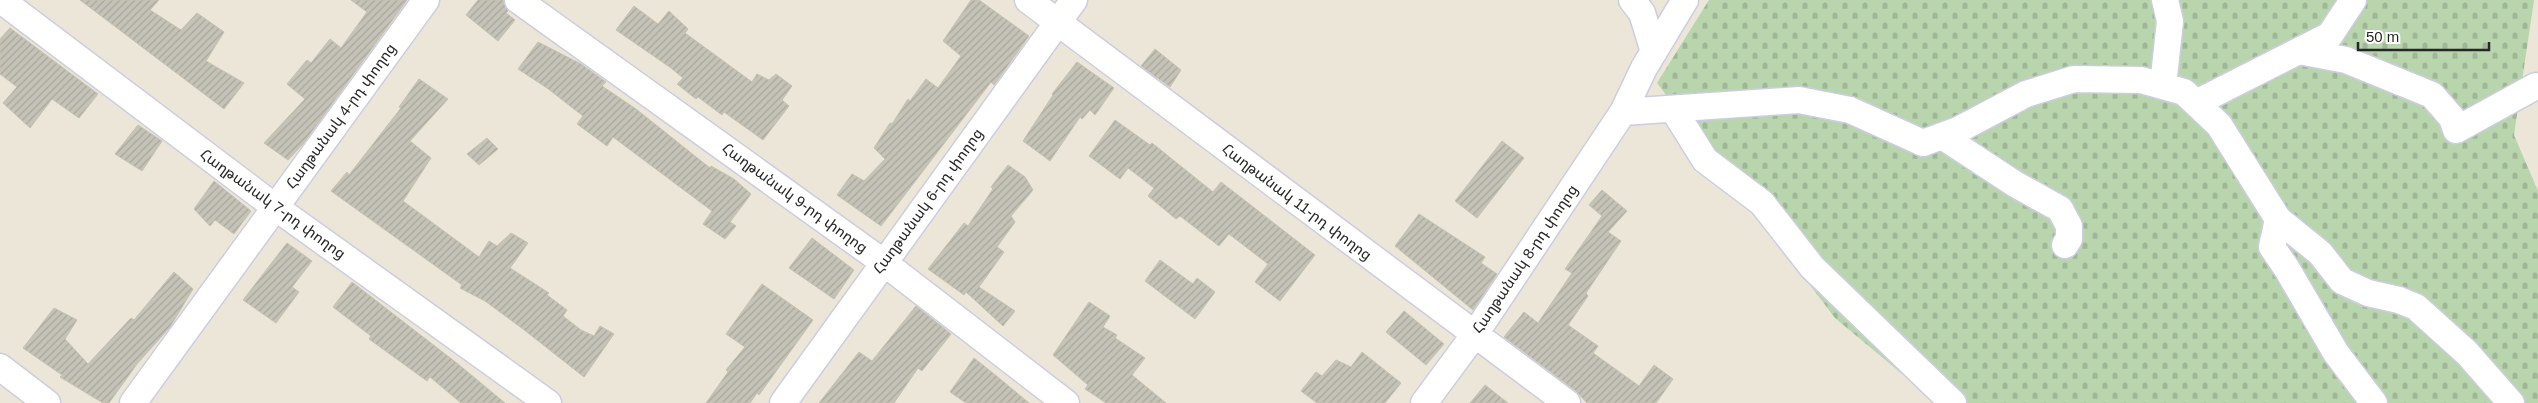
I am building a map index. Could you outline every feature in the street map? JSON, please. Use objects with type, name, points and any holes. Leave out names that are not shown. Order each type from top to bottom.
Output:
[{"type":"street","name":"Հաղթանակ 7-րդ փողոց","points":[[1,0],[275,207],[548,403]]},
{"type":"street","name":"Հաղթանակ 4-րդ փողոց","points":[[133,403],[426,0]]},
{"type":"street","name":"Հաղթանակ 9-րդ փողոց","points":[[518,0],[883,262],[1066,403]]},
{"type":"street","name":"Հաղթանակ 11-րդ փողոց","points":[[1028,0],[1567,403]]},
{"type":"street","name":"Հաղթանակ 6-րդ փողոց","points":[[784,403],[883,262],[1074,0]]},
{"type":"street","points":[[1632,0],[1642,13],[1654,52]]},
{"type":"street","name":"Հաղթանակ 8-րդ փողոց","points":[[1424,403],[1474,334],[1623,112],[1654,52],[1685,0]]},
{"type":"street","points":[[2163,86],[2170,21],[2165,0]]},
{"type":"street","points":[[2196,103],[2330,35],[2353,0]]},
{"type":"street","points":[[2299,51],[2346,60],[2432,95],[2452,118],[2456,130],[2536,86]]},
{"type":"street","points":[[1623,112],[1799,100],[1850,110],[1923,142],[1958,130],[2026,94],[2074,79],[2141,80],[2184,92],[2219,125],[2278,219],[2320,253],[2342,281],[2368,293],[2399,300],[2416,307],[2467,353],[2511,403]]},
{"type":"street","points":[[1673,109],[1705,160],[1762,203],[1812,267],[1953,403]]},
{"type":"street","points":[[1942,136],[2015,184],[2060,209],[2069,226],[2069,239],[2065,245]]},
{"type":"street","points":[[2278,219],[2272,247],[2288,269],[2310,311],[2340,359],[2374,403]]},
{"type":"street","points":[[0,367],[47,403]]},
{"type":"green space","points":[[1709,0],[2534,0],[2514,135],[2538,191],[2538,403],[1937,403],[1835,318],[1657,83]]},
{"type":"building","points":[[80,0],[159,0],[150,10],[181,30],[197,13],[224,32],[206,61],[244,83],[224,109]]},
{"type":"building","points":[[351,0],[407,0],[303,144],[288,160],[264,143],[305,99],[287,84],[307,60],[311,63],[330,39],[341,48],[367,12]]},
{"type":"building","points":[[478,0],[503,0],[508,11],[506,13],[515,20],[498,41],[466,15]]},
{"type":"building","points":[[971,0],[979,0],[1029,36],[994,85],[991,82],[881,226],[837,195],[852,174],[864,181],[885,159],[874,148],[890,123],[892,124],[908,99],[910,101],[926,79],[938,88],[961,56],[943,41]]},
{"type":"building","points":[[634,6],[658,24],[669,11],[688,29],[685,33],[752,82],[757,74],[769,80],[776,74],[792,86],[782,100],[789,106],[763,140],[724,112],[722,115],[698,97],[696,99],[677,84],[683,78],[616,30]]},
{"type":"building","points":[[10,28],[98,94],[79,118],[52,99],[30,128],[3,103],[17,87],[0,74],[0,39]]},
{"type":"building","points":[[538,42],[581,64],[606,82],[602,86],[636,109],[710,168],[711,166],[734,179],[751,194],[730,222],[736,226],[725,239],[703,224],[712,211],[613,137],[607,146],[577,124],[583,116],[547,88],[518,69]]},
{"type":"building","points":[[1155,49],[1181,70],[1170,87],[1141,66]]},
{"type":"building","points":[[1077,62],[1114,88],[1095,115],[1090,110],[1082,119],[1080,117],[1050,161],[1023,141],[1052,94]]},
{"type":"building","points":[[419,79],[448,99],[410,141],[431,158],[403,201],[479,257],[489,241],[497,246],[511,233],[528,243],[510,268],[549,293],[547,295],[567,310],[563,316],[581,330],[594,336],[600,326],[614,334],[584,377],[485,301],[460,288],[462,285],[331,191],[347,172],[349,175],[401,108],[399,107]]},
{"type":"building","points":[[1115,120],[1150,145],[1152,143],[1213,192],[1221,182],[1315,255],[1280,301],[1255,282],[1268,264],[1229,234],[1219,246],[1180,216],[1176,219],[1148,196],[1154,188],[1128,168],[1120,179],[1089,156]]},
{"type":"building","points":[[138,125],[162,141],[142,171],[115,154]]},
{"type":"building","points":[[487,138],[498,149],[479,165],[467,154]]},
{"type":"building","points":[[1502,141],[1524,158],[1477,218],[1455,201]]},
{"type":"building","points":[[1008,165],[1025,177],[1033,190],[1011,216],[1015,222],[997,247],[1004,252],[979,287],[1015,311],[1003,326],[966,292],[964,295],[928,269],[964,223],[968,226],[993,189],[991,187]]},
{"type":"building","points":[[214,181],[251,211],[234,234],[215,220],[210,226],[194,209]]},
{"type":"building","points":[[1602,190],[1627,211],[1608,232],[1621,241],[1586,293],[1588,296],[1568,325],[1598,346],[1593,353],[1639,386],[1654,365],[1673,379],[1656,403],[1587,403],[1576,391],[1504,337],[1524,312],[1538,323],[1572,273],[1565,269],[1602,216],[1589,205]]},
{"type":"building","points":[[1419,214],[1485,257],[1481,263],[1497,274],[1473,310],[1395,246]]},
{"type":"building","points":[[812,238],[854,270],[834,299],[789,268]]},
{"type":"building","points":[[287,243],[312,261],[292,287],[299,292],[276,323],[243,300]]},
{"type":"building","points":[[1160,260],[1193,284],[1197,278],[1215,292],[1195,319],[1145,281]]},
{"type":"building","points":[[174,272],[193,289],[170,327],[137,364],[109,403],[103,403],[60,377],[62,375],[23,348],[54,308],[77,320],[65,339],[88,364],[131,318],[134,320]]},
{"type":"building","points":[[352,282],[505,403],[461,403],[430,377],[427,381],[369,339],[371,336],[333,307]]},
{"type":"building","points":[[762,284],[813,320],[759,395],[757,393],[750,403],[706,403],[728,372],[726,370],[745,347],[726,334]]},
{"type":"building","points":[[1089,302],[1110,316],[1103,327],[1117,335],[1115,338],[1145,358],[1132,375],[1166,403],[1106,403],[1085,389],[1088,385],[1053,355]]},
{"type":"building","points":[[916,306],[951,334],[922,371],[918,368],[894,403],[819,403],[859,352],[872,361]]},
{"type":"building","points":[[1404,311],[1444,344],[1426,365],[1386,332]]},
{"type":"building","points":[[1362,352],[1401,383],[1385,403],[1317,403],[1301,391],[1316,372],[1322,376],[1336,360],[1351,367]]},
{"type":"building","points":[[974,358],[1029,403],[966,403],[950,392]]},
{"type":"building","points":[[1485,385],[1508,403],[1470,403]]}]
